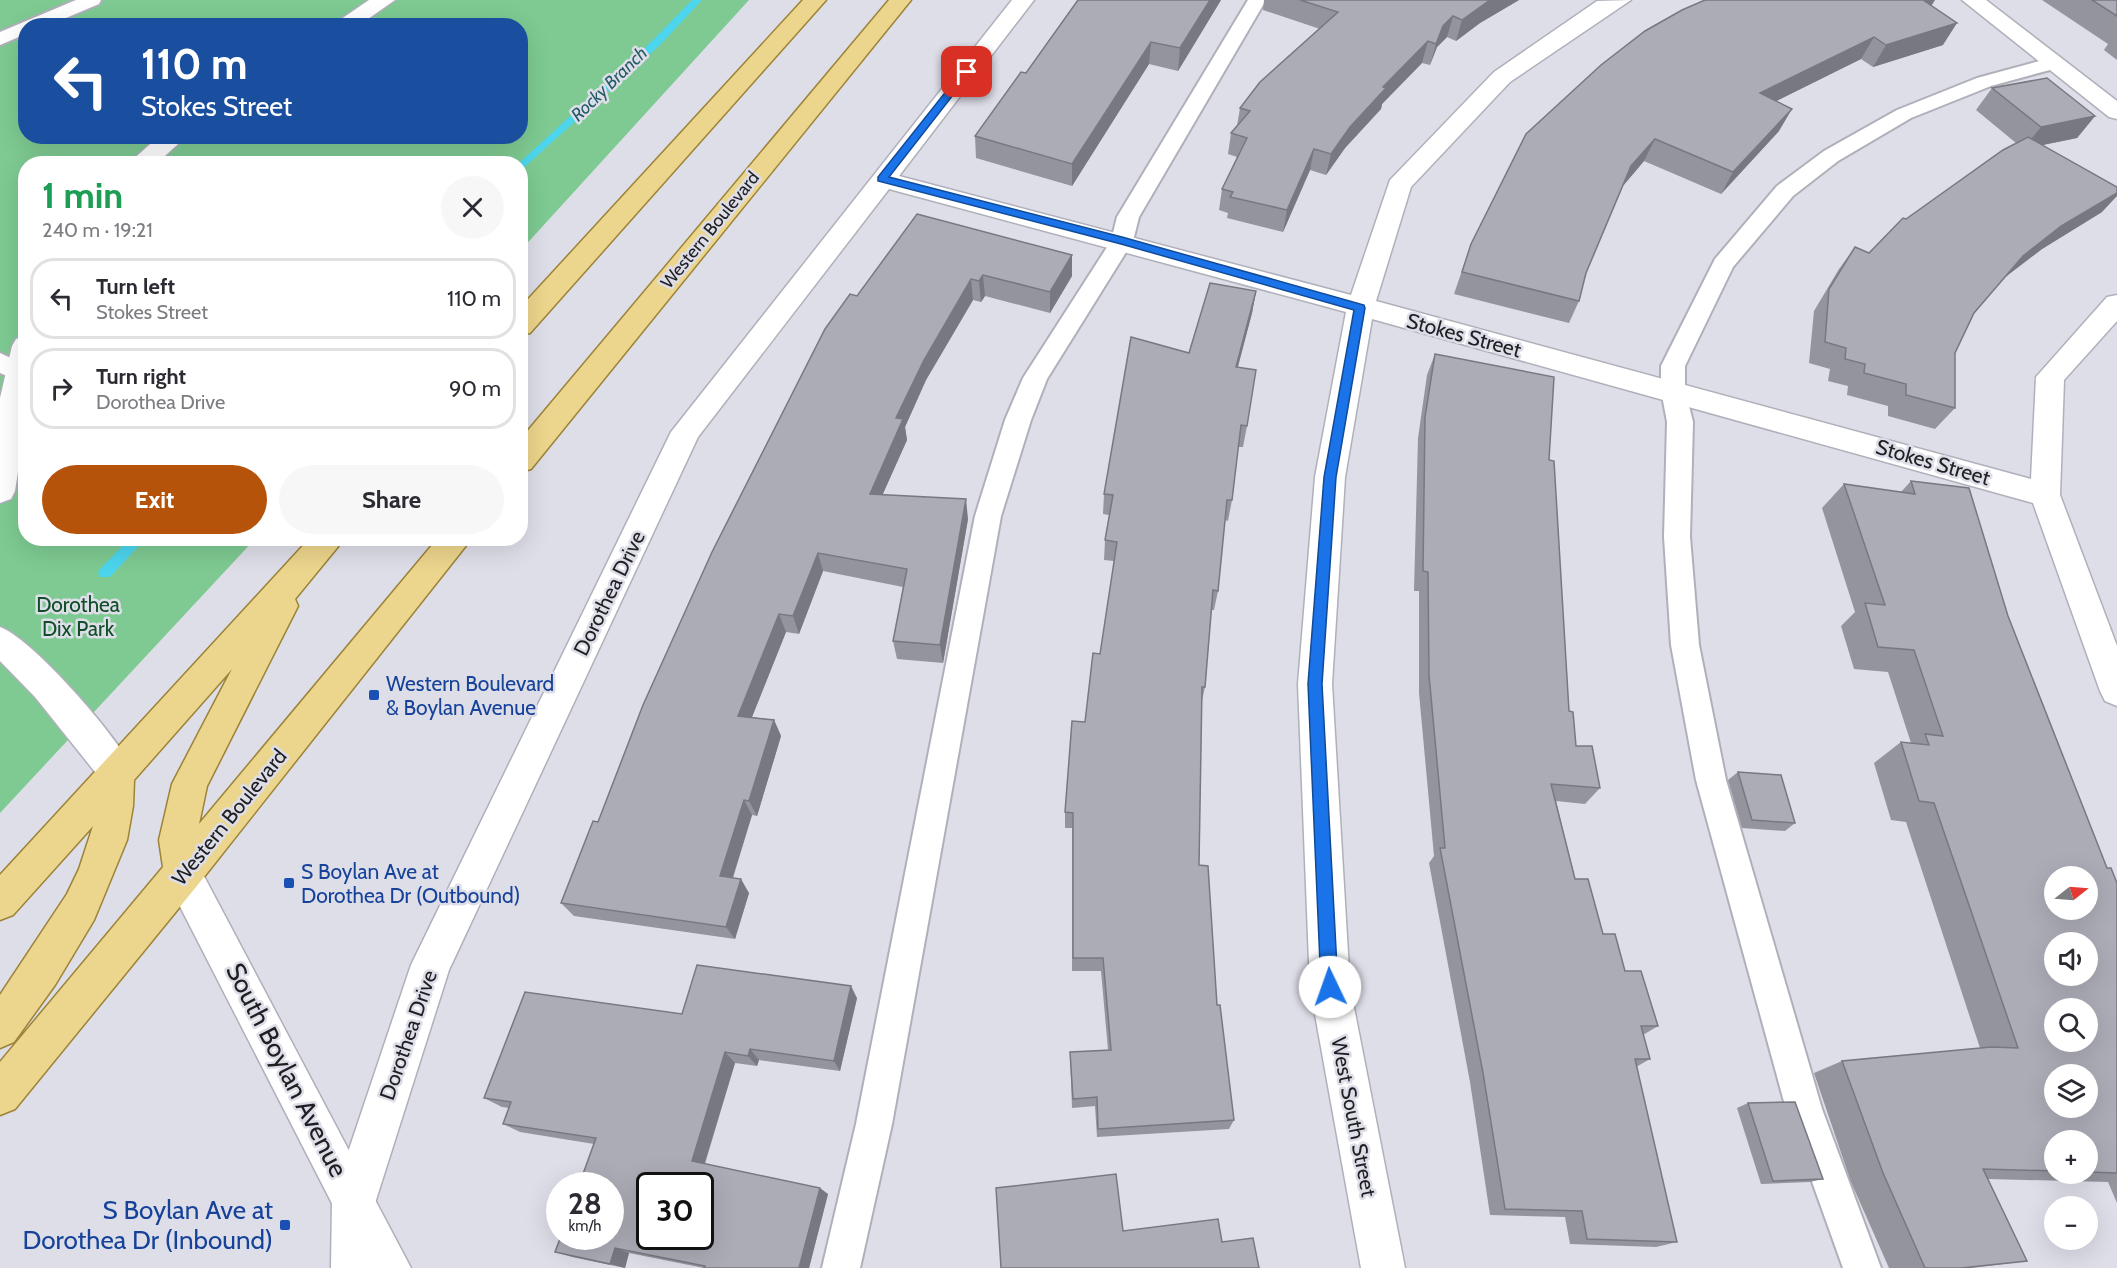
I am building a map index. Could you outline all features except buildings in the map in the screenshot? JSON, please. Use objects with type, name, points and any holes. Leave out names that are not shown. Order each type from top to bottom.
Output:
[{"type":"main road","points":[[528,317],[815,0]]},
{"type":"main road","name":"Western Boulevard","points":[[528,451],[900,0]]},
{"type":"main road","points":[[0,902],[116,771],[323,546]]},
{"type":"main road","name":"Western Boulevard","points":[[0,1094],[450,546]]},
{"type":"main road","points":[[183,874],[177,840],[190,784],[301,570]]},
{"type":"main road","points":[[0,1028],[38,977],[81,903],[102,858],[118,798],[116,771]]},
{"type":"street","points":[[355,18],[384,0]]},
{"type":"street","name":"Dorothea Drive","points":[[353,1268],[354,1200],[431,965],[686,432],[1023,0]]},
{"type":"street","name":"West South Street","points":[[1383,1268],[1330,987],[1315,684],[1330,477],[1360,308],[1399,185],[1502,77],[1605,6],[1620,0]]},
{"type":"street","points":[[1973,0],[2117,112]]},
{"type":"street","points":[[150,156],[165,144]]},
{"type":"street","name":"Stokes Street","points":[[882,179],[1122,241],[1360,308],[1673,390],[2045,495]]},
{"type":"street","points":[[2117,303],[2050,377],[2045,495],[2117,691]]},
{"type":"street","points":[[0,491],[15,360]]},
{"type":"street","points":[[0,641],[67,710],[116,771]]},
{"type":"street","name":"South Boylan Avenue","points":[[183,874],[389,1268]]},
{"type":"lane","points":[[49,18],[92,0]]},
{"type":"lane","points":[[841,1268],[874,1124],[988,516],[1018,420],[1035,378],[1122,241],[1128,217],[1257,0]]},
{"type":"lane","points":[[0,39],[18,31]]},
{"type":"lane","points":[[1862,1268],[1804,1109],[1711,780],[1685,645],[1677,537],[1680,422],[1673,390],[1673,366],[1723,264],[1785,191],[1831,156],[1904,114],[1984,82],[2054,63]]},
{"type":"green space","name":"Dorothea Dix Park","points":[[0,0],[749,0],[528,242],[528,156],[18,156],[18,546],[248,546],[0,813]]},
{"type":"waterway","name":"Rocky Branch","points":[[528,161],[656,43],[697,0]]},
{"type":"waterway","name":"Rocky Branch","points":[[105,573],[131,546]]},
{"type":"place","name":"Western Boulevard & Boylan Avenue","points":[[374,695]]},
{"type":"place","name":"S Boylan Ave at Dorothea Dr (Outbound)","points":[[289,883]]},
{"type":"place","name":"S Boylan Ave at Dorothea Dr (Inbound)","points":[[285,1225]]},
{"type":"route","points":[[967,72],[882,179],[1122,241],[1360,308],[1330,477],[1315,684],[1330,987]]}]
